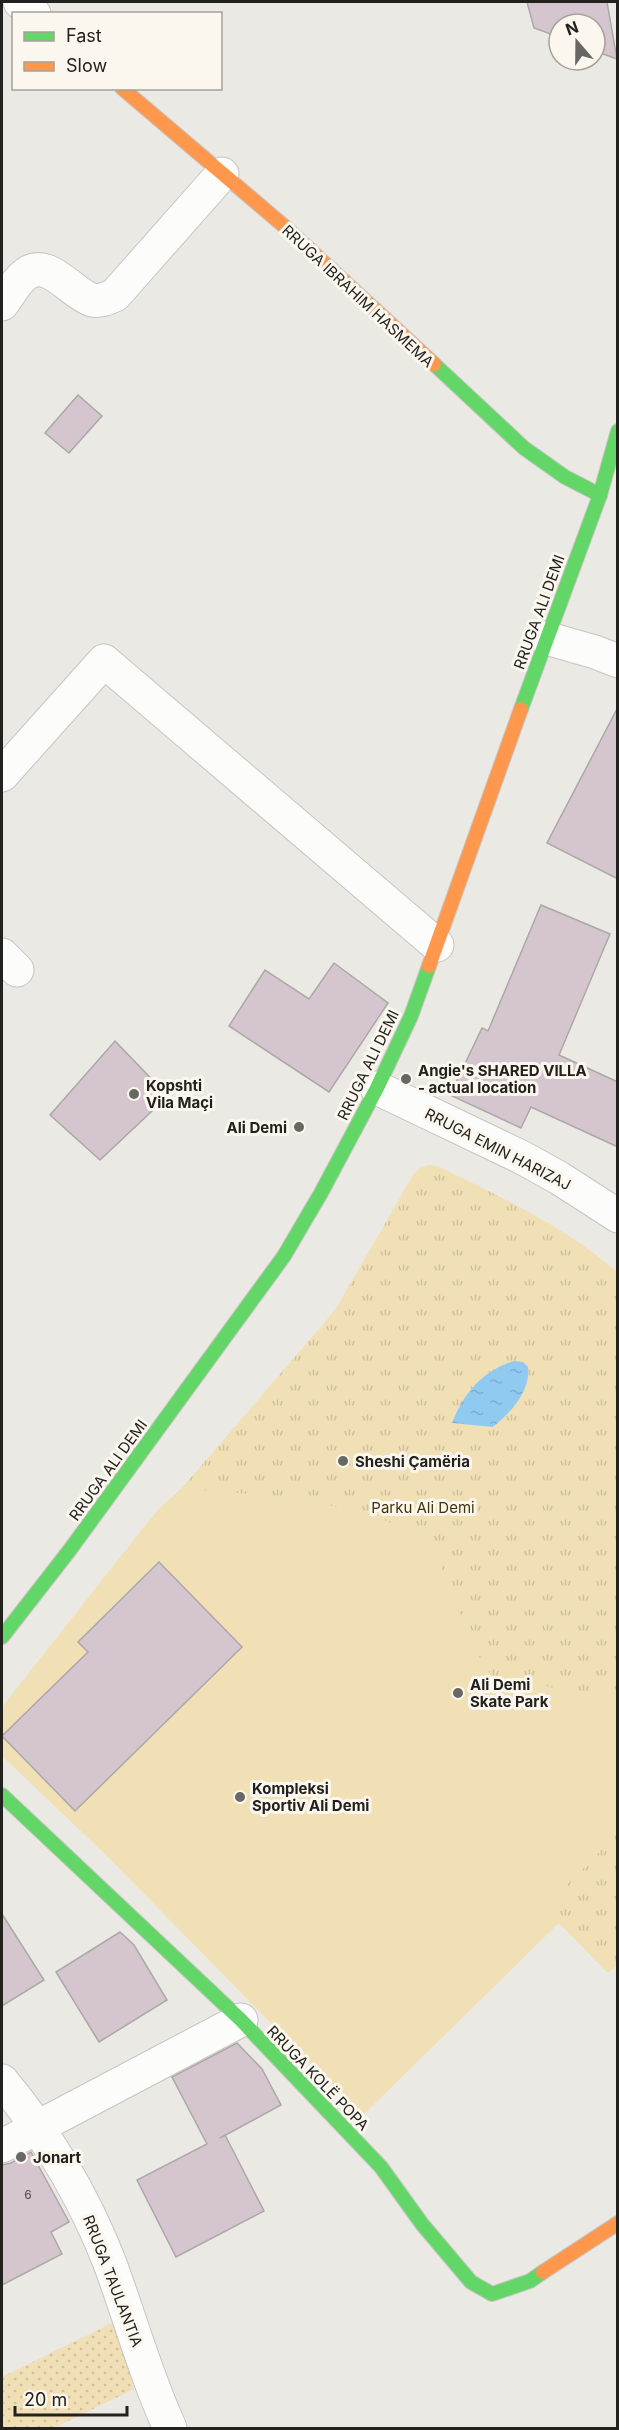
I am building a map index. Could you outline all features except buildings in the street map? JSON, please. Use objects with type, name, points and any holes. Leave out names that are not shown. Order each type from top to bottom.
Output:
[{"type":"street","points":[[20,2],[32,12]]},
{"type":"street","name":"RRUGA IBRAHIM HASMEMA","points":[[124,90],[284,226],[524,448],[566,477],[600,495]]},
{"type":"street","points":[[2,304],[26,274],[36,269],[47,271],[92,300],[104,300],[115,295],[222,174]]},
{"type":"street","name":"RRUGA ALI DEMI","points":[[2,1637],[69,1551],[284,1256],[321,1193],[376,1088],[411,1016],[546,638],[600,495],[618,431]]},
{"type":"street","points":[[546,638],[618,661]]},
{"type":"street","points":[[2,776],[104,661],[437,945]]},
{"type":"street","name":"RRUGA EMIN HARIZAJ","points":[[376,1088],[523,1158],[618,1216]]},
{"type":"street","name":"RRUGA KOLË POPA","points":[[2,1795],[241,2020],[381,2167],[422,2224],[471,2282],[492,2294],[530,2281],[618,2223]]},
{"type":"street","points":[[2,2146],[241,2020]]},
{"type":"street","name":"RRUGA TAULANTIA","points":[[2,2081],[37,2126],[72,2181],[94,2227],[119,2290],[150,2382],[170,2428]]},
{"type":"green space","name":"Parku Ali Demi","points":[[429,1165],[440,1167],[532,1214],[576,1241],[617,1272],[617,1965],[608,1973],[302,1663],[157,1511],[182,1488],[325,1322],[338,1305],[413,1175],[420,1168]]},
{"type":"green space","name":"Kompleksi Sportiv Ali Demi","points":[[182,1488],[320,1504],[358,1512],[392,1523],[419,1538],[437,1558],[484,1667],[492,1675],[617,1701],[617,1834],[544,1908],[559,1923],[362,2116],[106,1855],[2,1756],[2,1707],[143,1528],[157,1511]]},
{"type":"green space","points":[[114,2322],[134,2389],[54,2428],[2,2428],[2,2377]]},
{"type":"water","points":[[514,1361],[523,1362],[528,1367],[528,1376],[523,1393],[506,1415],[493,1427],[452,1423],[462,1402],[475,1384],[493,1370]]},
{"type":"traffic: fast","points":[[434,364],[524,448],[565,477],[600,495]]},
{"type":"traffic: fast","points":[[521,709],[600,495],[618,431]]},
{"type":"traffic: fast","points":[[2,1637],[69,1551],[284,1256],[321,1193],[377,1088],[411,1016],[429,966]]},
{"type":"traffic: fast","points":[[2,1795],[241,2020],[381,2167],[422,2224],[471,2282],[492,2294],[530,2281],[543,2272]]},
{"type":"traffic: slow","points":[[124,90],[284,226],[434,364]]},
{"type":"traffic: slow","points":[[429,966],[521,709]]},
{"type":"traffic: slow","points":[[543,2272],[618,2223]]},
{"type":"place","name":"Angie's SHARED VILLA - actual location","points":[[406,1079]]},
{"type":"place","name":"Kopshti Vila Maçi","points":[[134,1094]]},
{"type":"place","name":"Ali Demi","points":[[299,1127]]},
{"type":"place","name":"Sheshi Çamëria","points":[[343,1461]]},
{"type":"place","name":"Ali Demi Skate Park","points":[[458,1693]]},
{"type":"place","name":"Kompleksi Sportiv Ali Demi","points":[[240,1797]]},
{"type":"place","name":"Jonart","points":[[21,2157]]}]
